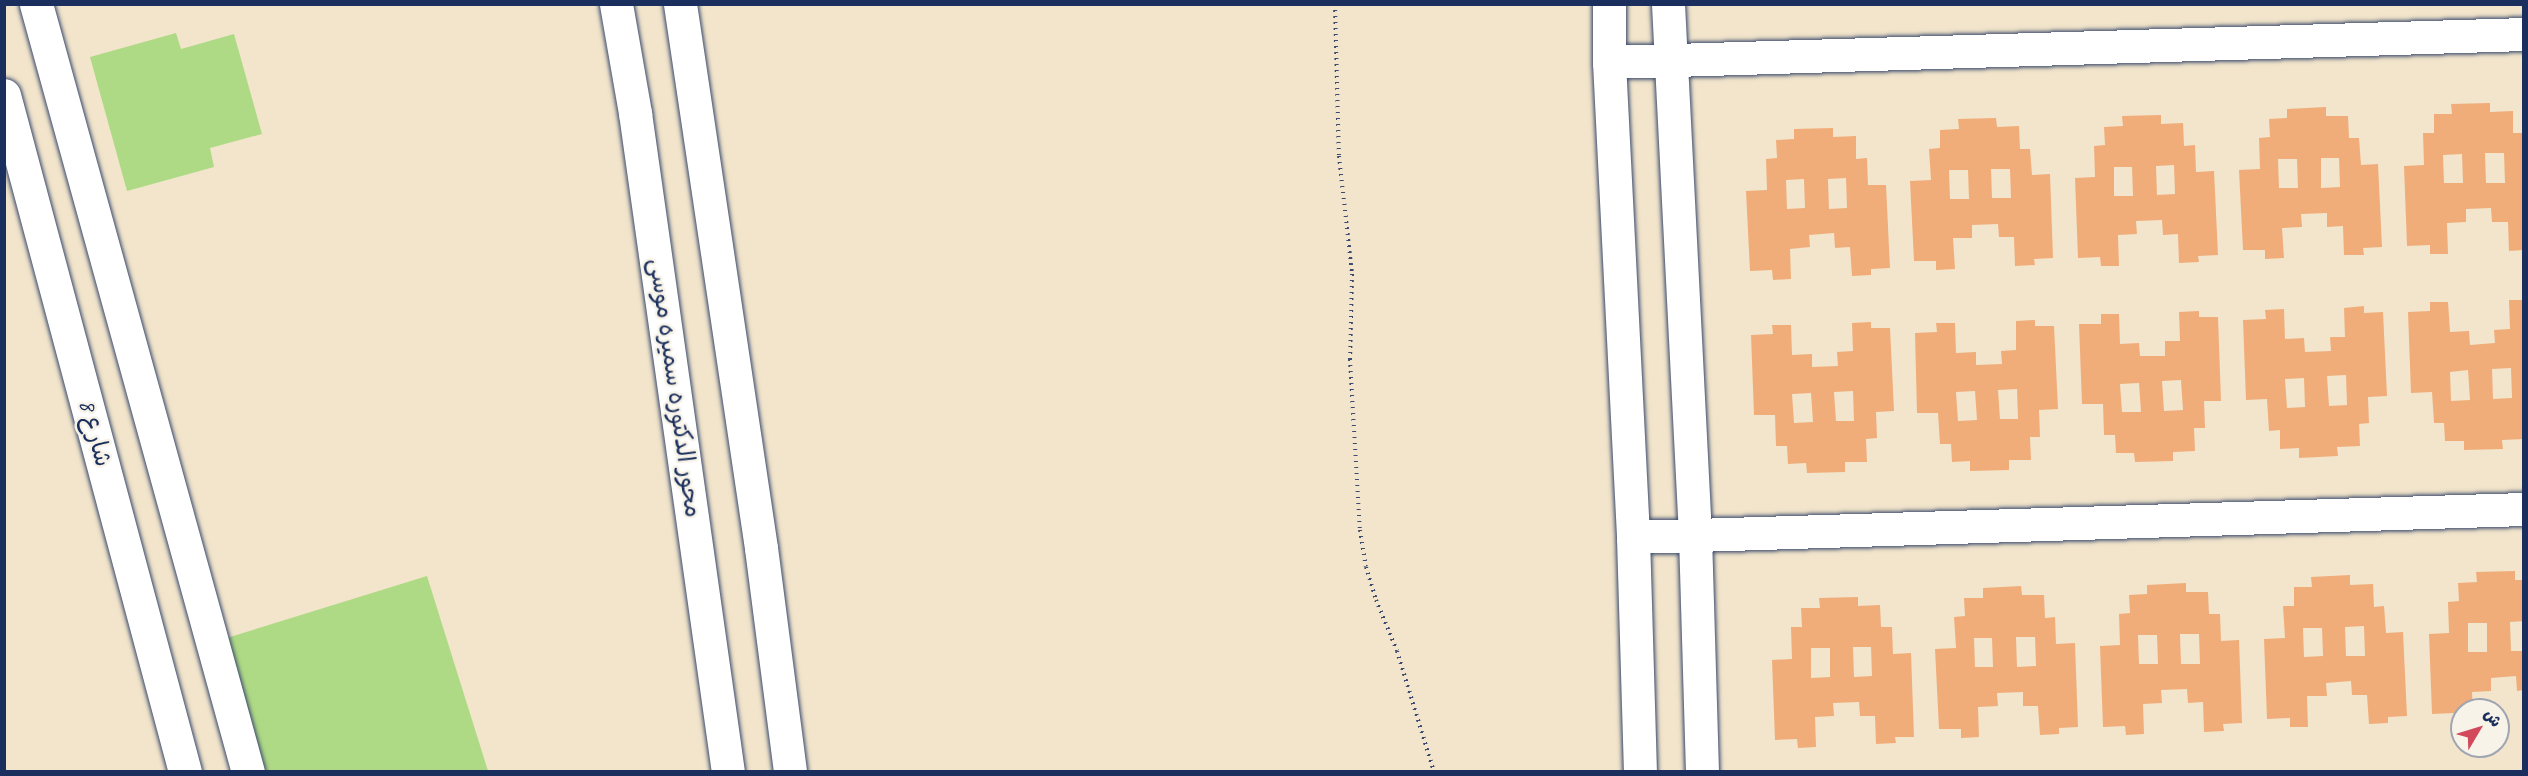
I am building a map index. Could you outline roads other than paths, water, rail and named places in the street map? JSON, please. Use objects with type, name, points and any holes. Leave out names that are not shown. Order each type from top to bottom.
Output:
[{"type":"street","points":[[36,4],[248,771]]},
{"type":"street","name":"محور الدكتوره سميره موسى","points":[[616,4],[637,124],[728,771]]},
{"type":"street","points":[[680,4],[761,548],[790,771]]},
{"type":"street","points":[[1609,4],[1609,62],[1634,537],[1640,771]]},
{"type":"street","points":[[1668,4],[1669,63],[1695,536],[1702,771]]},
{"type":"street","points":[[1609,62],[1669,63],[2523,34]]},
{"type":"street","name":"شارع 8","points":[[4,95],[185,771]]},
{"type":"street","points":[[1634,537],[2523,509]]}]
